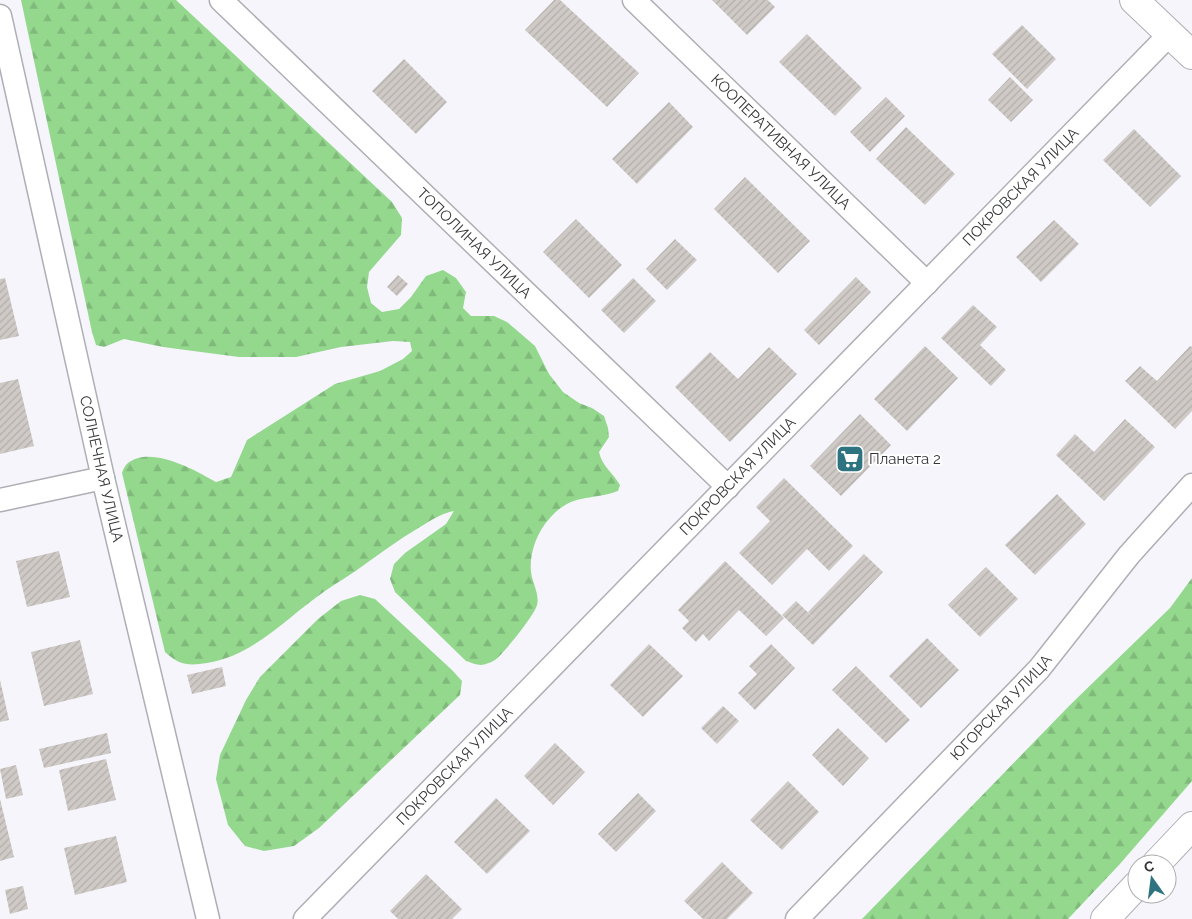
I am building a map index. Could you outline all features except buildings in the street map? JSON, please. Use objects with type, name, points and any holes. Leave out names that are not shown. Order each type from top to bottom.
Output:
[{"type":"main road","points":[[1134,0],[1192,55]]},
{"type":"main road","points":[[1165,854],[1192,826]]},
{"type":"main road","points":[[1105,919],[1127,896]]},
{"type":"street","name":"ТОПОЛИНАЯ УЛИЦА","points":[[221,0],[728,487]]},
{"type":"street","name":"КООПЕРАТИВНАЯ УЛИЦА","points":[[634,0],[927,283]]},
{"type":"street","name":"СОЛНЕЧНАЯ УЛИЦА","points":[[0,16],[103,478],[208,919]]},
{"type":"street","name":"ПОКРОВСКАЯ УЛИЦА","points":[[305,919],[1170,34]]},
{"type":"street","points":[[0,500],[103,478]]},
{"type":"street","name":"ЮГОРСКАЯ УЛИЦА","points":[[797,919],[1039,669],[1129,555],[1192,485]]},
{"type":"green space","points":[[21,0],[176,0],[392,202],[402,218],[401,235],[369,272],[367,287],[371,303],[382,312],[399,309],[411,297],[426,276],[443,270],[456,278],[466,292],[463,308],[471,316],[494,316],[507,322],[535,346],[549,374],[563,392],[604,416],[609,437],[599,452],[605,465],[620,485],[618,491],[573,501],[557,511],[545,524],[535,544],[531,558],[531,572],[538,601],[537,605],[518,634],[495,660],[481,665],[466,661],[395,592],[390,579],[394,564],[405,553],[446,524],[454,511],[436,517],[404,537],[311,601],[255,644],[240,652],[224,659],[207,663],[184,664],[165,652],[122,473],[126,465],[138,458],[160,458],[197,471],[216,482],[231,477],[247,440],[335,384],[380,371],[403,359],[412,351],[410,342],[393,341],[341,347],[296,357],[239,357],[163,347],[124,339],[104,347],[96,345]]},
{"type":"green space","points":[[1192,578],[1192,781],[1119,865],[1068,919],[862,919],[1070,705],[1170,608]]},
{"type":"green space","points":[[360,595],[375,599],[452,670],[462,681],[460,695],[319,828],[294,846],[264,851],[245,846],[228,825],[216,779],[220,755],[246,700],[260,677],[318,619],[341,601]]},
{"type":"place","name":"Планета 2","points":[[850,459]]}]
